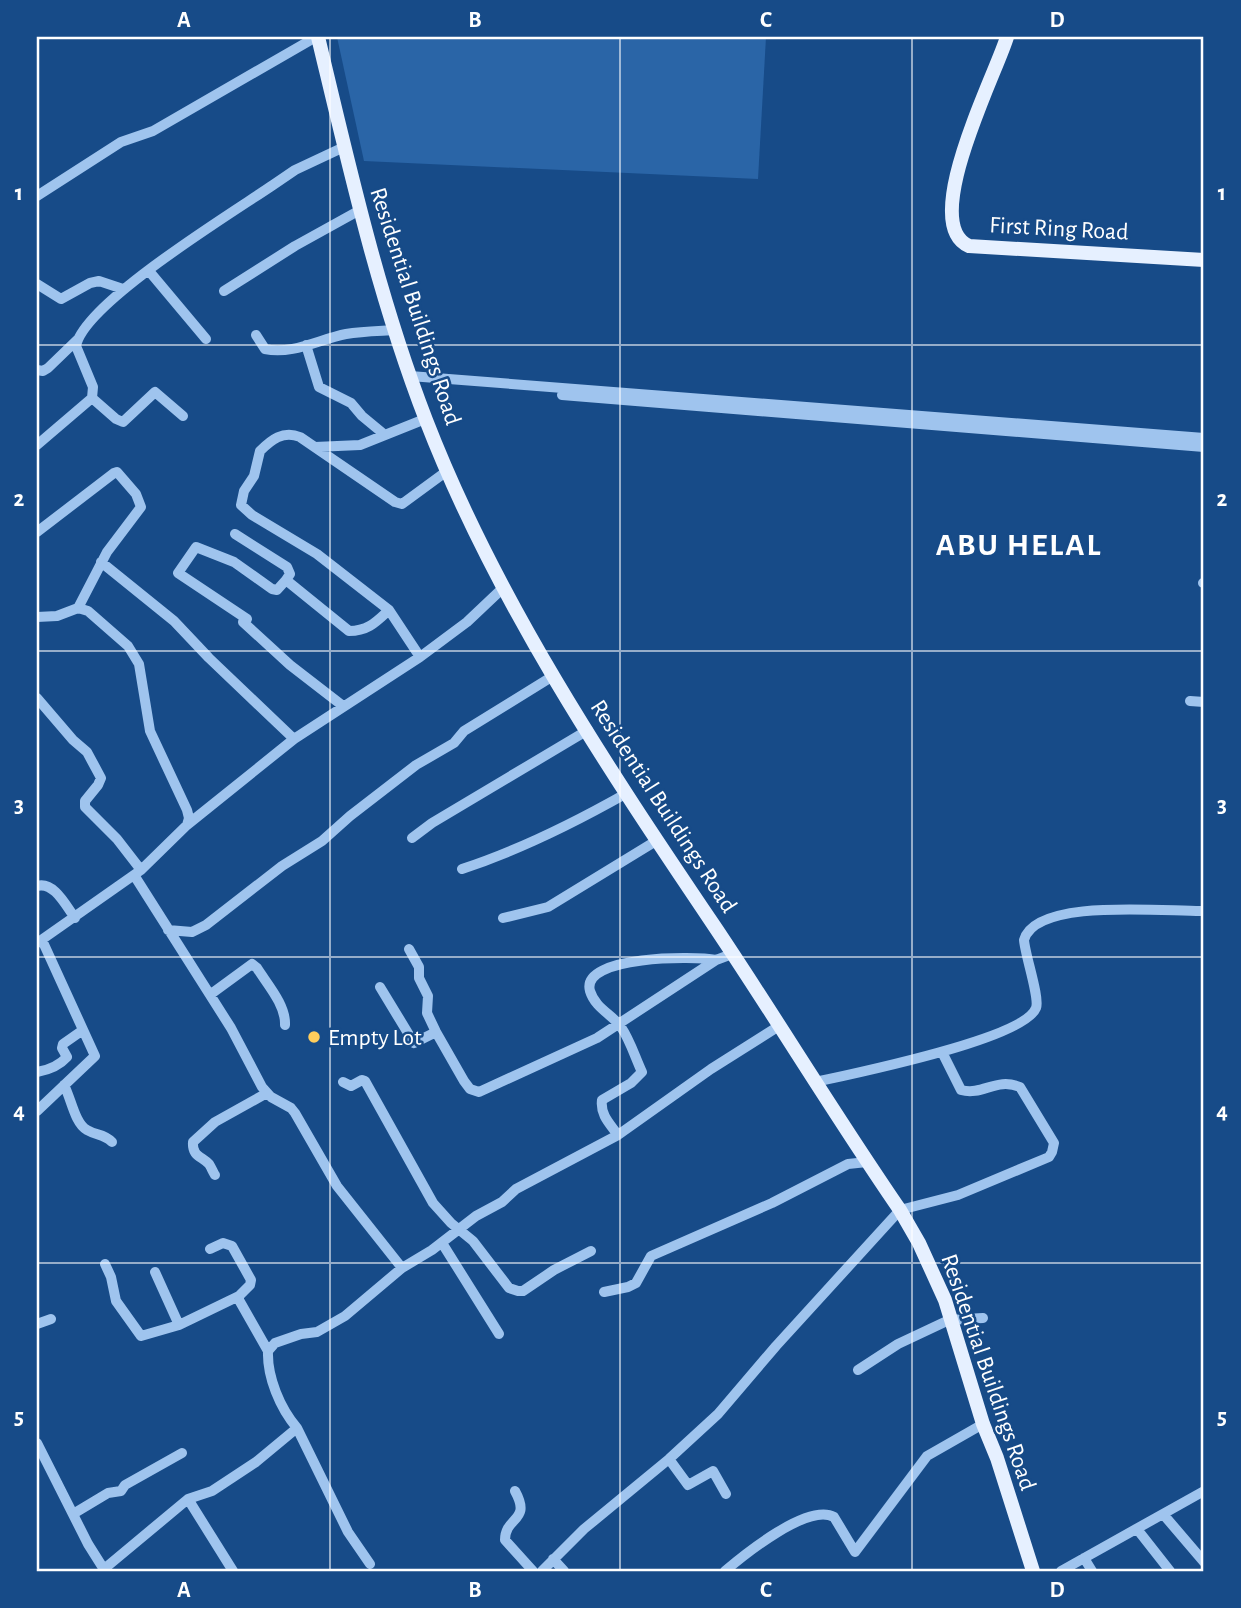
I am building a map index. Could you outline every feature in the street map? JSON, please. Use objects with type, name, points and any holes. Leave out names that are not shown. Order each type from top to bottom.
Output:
[{"type":"main road","name":"Residential Buildings Road","points":[[317,37],[360,210],[395,330],[425,419],[447,471],[504,587],[553,676],[656,841],[900,1210],[932,1270],[945,1300],[949,1320],[1033,1571]]},
{"type":"main road","name":"First Ring Road","points":[[1007,37],[960,161],[953,214],[954,230],[959,240],[969,246],[1204,260]]},
{"type":"street","points":[[37,196],[121,142],[153,131],[317,37]]},
{"type":"street","points":[[37,370],[48,369],[78,340],[97,311],[123,289],[295,170],[344,146]]},
{"type":"street","points":[[224,291],[295,246],[360,210]]},
{"type":"street","points":[[149,271],[206,338]]},
{"type":"street","points":[[37,284],[61,299],[99,281],[123,289]]},
{"type":"street","points":[[256,335],[265,349],[270,351],[346,334],[395,330]]},
{"type":"street","points":[[37,445],[92,398],[93,387],[78,352],[78,340]]},
{"type":"street","points":[[306,345],[319,387],[351,403],[385,435]]},
{"type":"street","points":[[411,379],[1204,438]]},
{"type":"street","points":[[411,379],[1204,447]]},
{"type":"street","points":[[92,398],[123,422],[155,392],[183,416]]},
{"type":"street","points":[[315,447],[349,447],[425,419]]},
{"type":"street","points":[[420,657],[389,610],[317,554],[240,505],[244,491],[254,476],[260,451],[284,434],[293,434],[315,447],[347,471],[402,504],[447,471]]},
{"type":"street","points":[[37,532],[109,475],[117,472],[136,494],[141,507],[101,562],[78,608]]},
{"type":"street","points":[[235,534],[288,567],[290,574],[277,590],[234,562],[196,547],[178,573],[247,619],[243,622],[281,658],[343,705]]},
{"type":"street","points":[[101,562],[174,621],[295,739]]},
{"type":"street","points":[[286,580],[349,631],[359,631],[372,626],[389,610]]},
{"type":"street","points":[[37,1111],[95,1056],[39,941],[138,872],[187,825],[295,739],[343,705],[420,657],[467,622],[504,587]]},
{"type":"street","points":[[37,618],[58,616],[78,608],[88,611],[128,646],[139,664],[150,731],[187,810],[187,825]]},
{"type":"street","points":[[168,930],[192,932],[206,925],[282,866],[322,841],[365,803],[416,765],[454,743],[464,731],[553,676]]},
{"type":"street","points":[[37,698],[90,757],[101,778],[85,801],[85,807],[117,839],[138,872],[168,930],[211,994],[267,1093],[291,1108],[337,1186],[402,1268]]},
{"type":"street","points":[[1190,701],[1204,702]]},
{"type":"street","points":[[412,838],[432,823],[588,730]]},
{"type":"street","points":[[462,869],[568,826],[627,793]]},
{"type":"street","points":[[503,918],[548,907],[656,841]]},
{"type":"street","points":[[37,886],[43,884],[50,887],[75,918]]},
{"type":"street","points":[[815,1083],[942,1052],[1008,1029],[1032,1015],[1037,1001],[1024,940],[1030,929],[1044,919],[1088,910],[1204,911]]},
{"type":"street","points":[[409,949],[419,967],[419,978],[428,996],[428,1013],[436,1032],[453,1066],[470,1089],[479,1092],[597,1038],[716,960],[732,954]]},
{"type":"street","points":[[618,1135],[604,1117],[602,1100],[631,1083],[642,1072],[620,1024],[605,1013],[591,992],[590,983],[600,971],[619,963],[692,958],[716,960]]},
{"type":"street","points":[[211,994],[252,964],[281,1008],[285,1025]]},
{"type":"street","points":[[380,987],[411,1041],[416,1043],[436,1032]]},
{"type":"street","points":[[268,1351],[275,1343],[301,1334],[317,1332],[345,1316],[402,1268],[476,1216],[502,1202],[516,1189],[618,1135],[711,1069],[779,1026]]},
{"type":"street","points":[[37,1072],[49,1070],[65,1060],[67,1057],[62,1048],[63,1044],[83,1030]]},
{"type":"street","points":[[542,1571],[584,1529],[718,1415],[776,1346],[900,1210],[958,1195],[1049,1157],[1054,1143],[1020,1087],[999,1083],[970,1093],[961,1090],[942,1052]]},
{"type":"street","points":[[343,1082],[351,1086],[365,1081],[433,1203],[451,1223],[473,1241],[509,1288],[518,1292],[591,1251]]},
{"type":"street","points":[[64,1085],[79,1122],[87,1130],[103,1134],[112,1142]]},
{"type":"street","points":[[215,1175],[209,1164],[195,1154],[193,1142],[215,1122],[267,1093]]},
{"type":"street","points":[[604,1292],[636,1283],[650,1256],[772,1203],[848,1164],[867,1162]]},
{"type":"street","points":[[442,1242],[499,1335]]},
{"type":"street","points":[[105,1264],[116,1301],[144,1337],[178,1325],[239,1296],[250,1285],[251,1280],[232,1247],[223,1243],[210,1250]]},
{"type":"street","points":[[155,1272],[178,1325]]},
{"type":"street","points":[[239,1296],[268,1351],[268,1363],[286,1415],[297,1428],[348,1532],[370,1564]]},
{"type":"street","points":[[858,1370],[888,1349],[949,1320],[983,1318]]},
{"type":"street","points":[[37,1324],[51,1319]]},
{"type":"street","points":[[725,1571],[785,1525],[820,1513],[834,1517],[855,1552],[927,1456],[983,1424]]},
{"type":"street","points":[[37,1443],[104,1570],[188,1499],[212,1492],[256,1462],[297,1428]]},
{"type":"street","points":[[73,1514],[108,1493],[121,1491],[125,1485],[183,1453]]},
{"type":"street","points":[[669,1459],[688,1485],[713,1471],[726,1494]]},
{"type":"street","points":[[515,1491],[522,1504],[521,1512],[505,1533],[505,1540],[533,1571]]},
{"type":"street","points":[[1061,1571],[1204,1491]]},
{"type":"street","points":[[188,1499],[233,1571]]},
{"type":"street","points":[[1163,1514],[1204,1562]]},
{"type":"street","points":[[1137,1529],[1170,1571]]},
{"type":"street","points":[[1084,1558],[1093,1571]]},
{"type":"street","points":[[553,1559],[564,1571]]},
{"type":"shaded area","points":[[337,37],[766,37],[758,179],[364,161]]},
{"type":"place","name":"Empty Lot","points":[[314,1037]]},
{"type":"district","name":"ABU HELAL","points":[[1019,544]]}]
